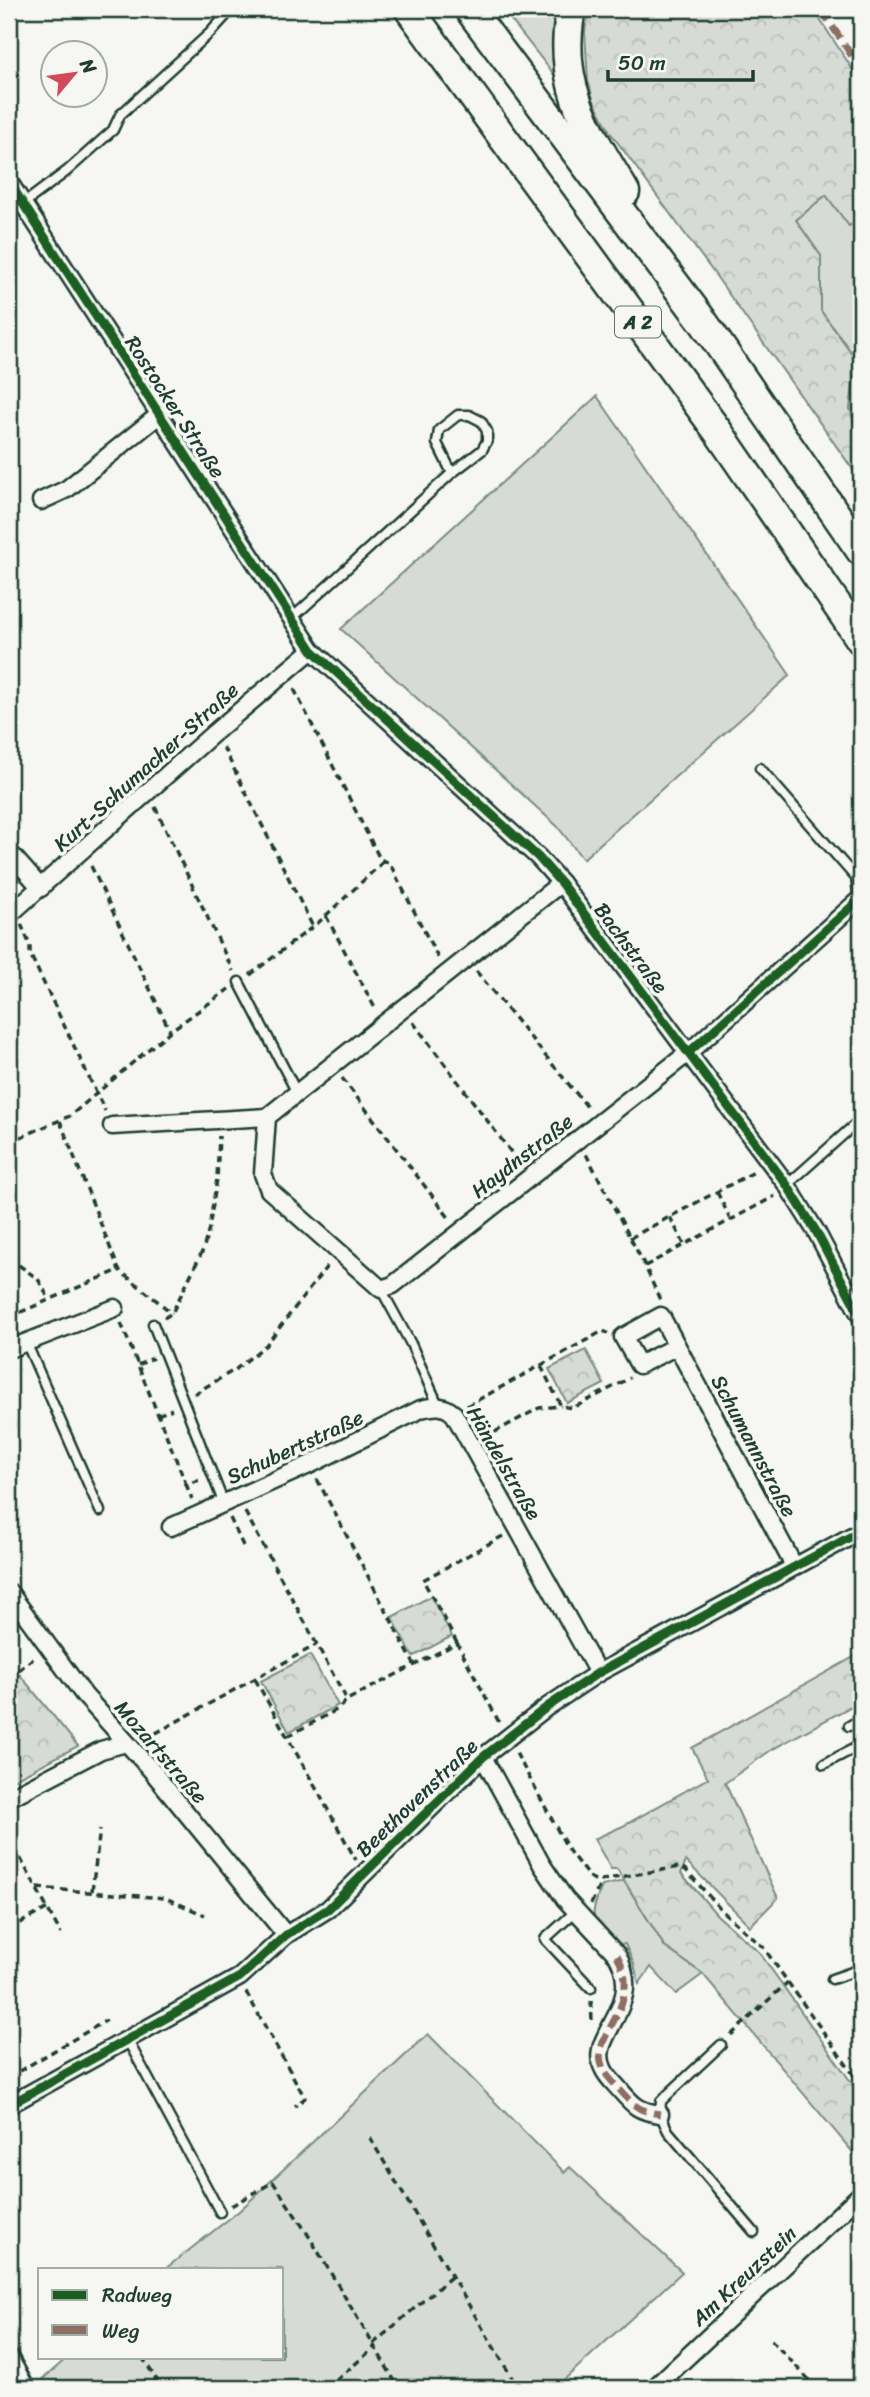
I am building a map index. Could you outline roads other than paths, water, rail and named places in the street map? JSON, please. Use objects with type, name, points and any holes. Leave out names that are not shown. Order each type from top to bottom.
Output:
[{"type":"highway","name":"A 2","points":[[409,9],[719,433],[861,640]]},
{"type":"highway","name":"A 2","points":[[469,9],[702,320],[861,551]]},
{"type":"highway","points":[[571,9],[567,28],[568,69],[576,105],[702,320]]},
{"type":"street","name":"Rostocker Straße","points":[[9,182],[290,620],[312,650]]},
{"type":"street","name":"Rostocker Straße","points":[[41,501],[67,489],[159,415]]},
{"type":"street","name":"Kurt-Schumacher-Straße","points":[[12,913],[215,732],[312,650]]},
{"type":"street","name":"Bachstraße","points":[[312,650],[538,857],[561,883],[788,1187],[817,1233],[861,1317]]},
{"type":"street","points":[[9,852],[41,888]]},
{"type":"street","points":[[111,1126],[267,1117],[561,883]]},
{"type":"street","name":"Haydnstraße","points":[[381,1290],[393,1285],[688,1053],[860,901]]},
{"type":"street","name":"Händelstraße","points":[[267,1117],[263,1174],[265,1184],[274,1196],[381,1290]]},
{"type":"street","points":[[9,1349],[116,1308]]},
{"type":"street","name":"Schumannstraße","points":[[677,1346],[639,1366],[623,1338],[661,1316],[677,1346],[794,1566]]},
{"type":"street","name":"Händelstraße","points":[[438,1405],[454,1414],[598,1673]]},
{"type":"street","name":"Schubertstraße","points":[[171,1527],[309,1465],[421,1409],[438,1405]]},
{"type":"street","name":"Beethovenstraße","points":[[9,2105],[238,1978],[286,1935],[328,1909],[507,1736],[598,1673],[861,1531]]},
{"type":"street","name":"Mozartstraße","points":[[9,1591],[84,1695],[286,1935]]},
{"type":"street","points":[[9,1798],[101,1750],[128,1745]]},
{"type":"street","points":[[483,1757],[542,1865],[565,1899],[617,1955],[625,1976],[625,1998],[601,2048],[600,2058],[610,2079],[637,2109],[660,2114]]},
{"type":"street","name":"Am Kreuzstein","points":[[654,2388],[861,2194]]},
{"type":"street","points":[[9,2357],[23,2387]]},
{"type":"lane","points":[[23,204],[67,171],[113,130],[120,115],[210,33],[232,9]]},
{"type":"lane","points":[[290,620],[482,450],[487,441],[487,431],[481,421],[470,415],[458,415],[439,430],[437,443],[453,473]]},
{"type":"lane","points":[[760,768],[856,878],[860,901]]},
{"type":"lane","points":[[239,982],[297,1093]]},
{"type":"lane","points":[[788,1187],[861,1119]]},
{"type":"lane","name":"Händelstraße","points":[[381,1290],[411,1344],[438,1405]]},
{"type":"lane","points":[[153,1324],[212,1476],[230,1501]]},
{"type":"lane","points":[[26,1342],[100,1511]]},
{"type":"lane","points":[[849,1726],[861,1719]]},
{"type":"lane","points":[[824,1764],[861,1745]]},
{"type":"lane","points":[[580,1914],[545,1940],[591,1988]]},
{"type":"lane","points":[[832,1979],[861,1969]]},
{"type":"lane","points":[[127,2039],[220,2212]]},
{"type":"lane","points":[[721,2045],[661,2101],[660,2114],[668,2131],[754,2232]]}]
